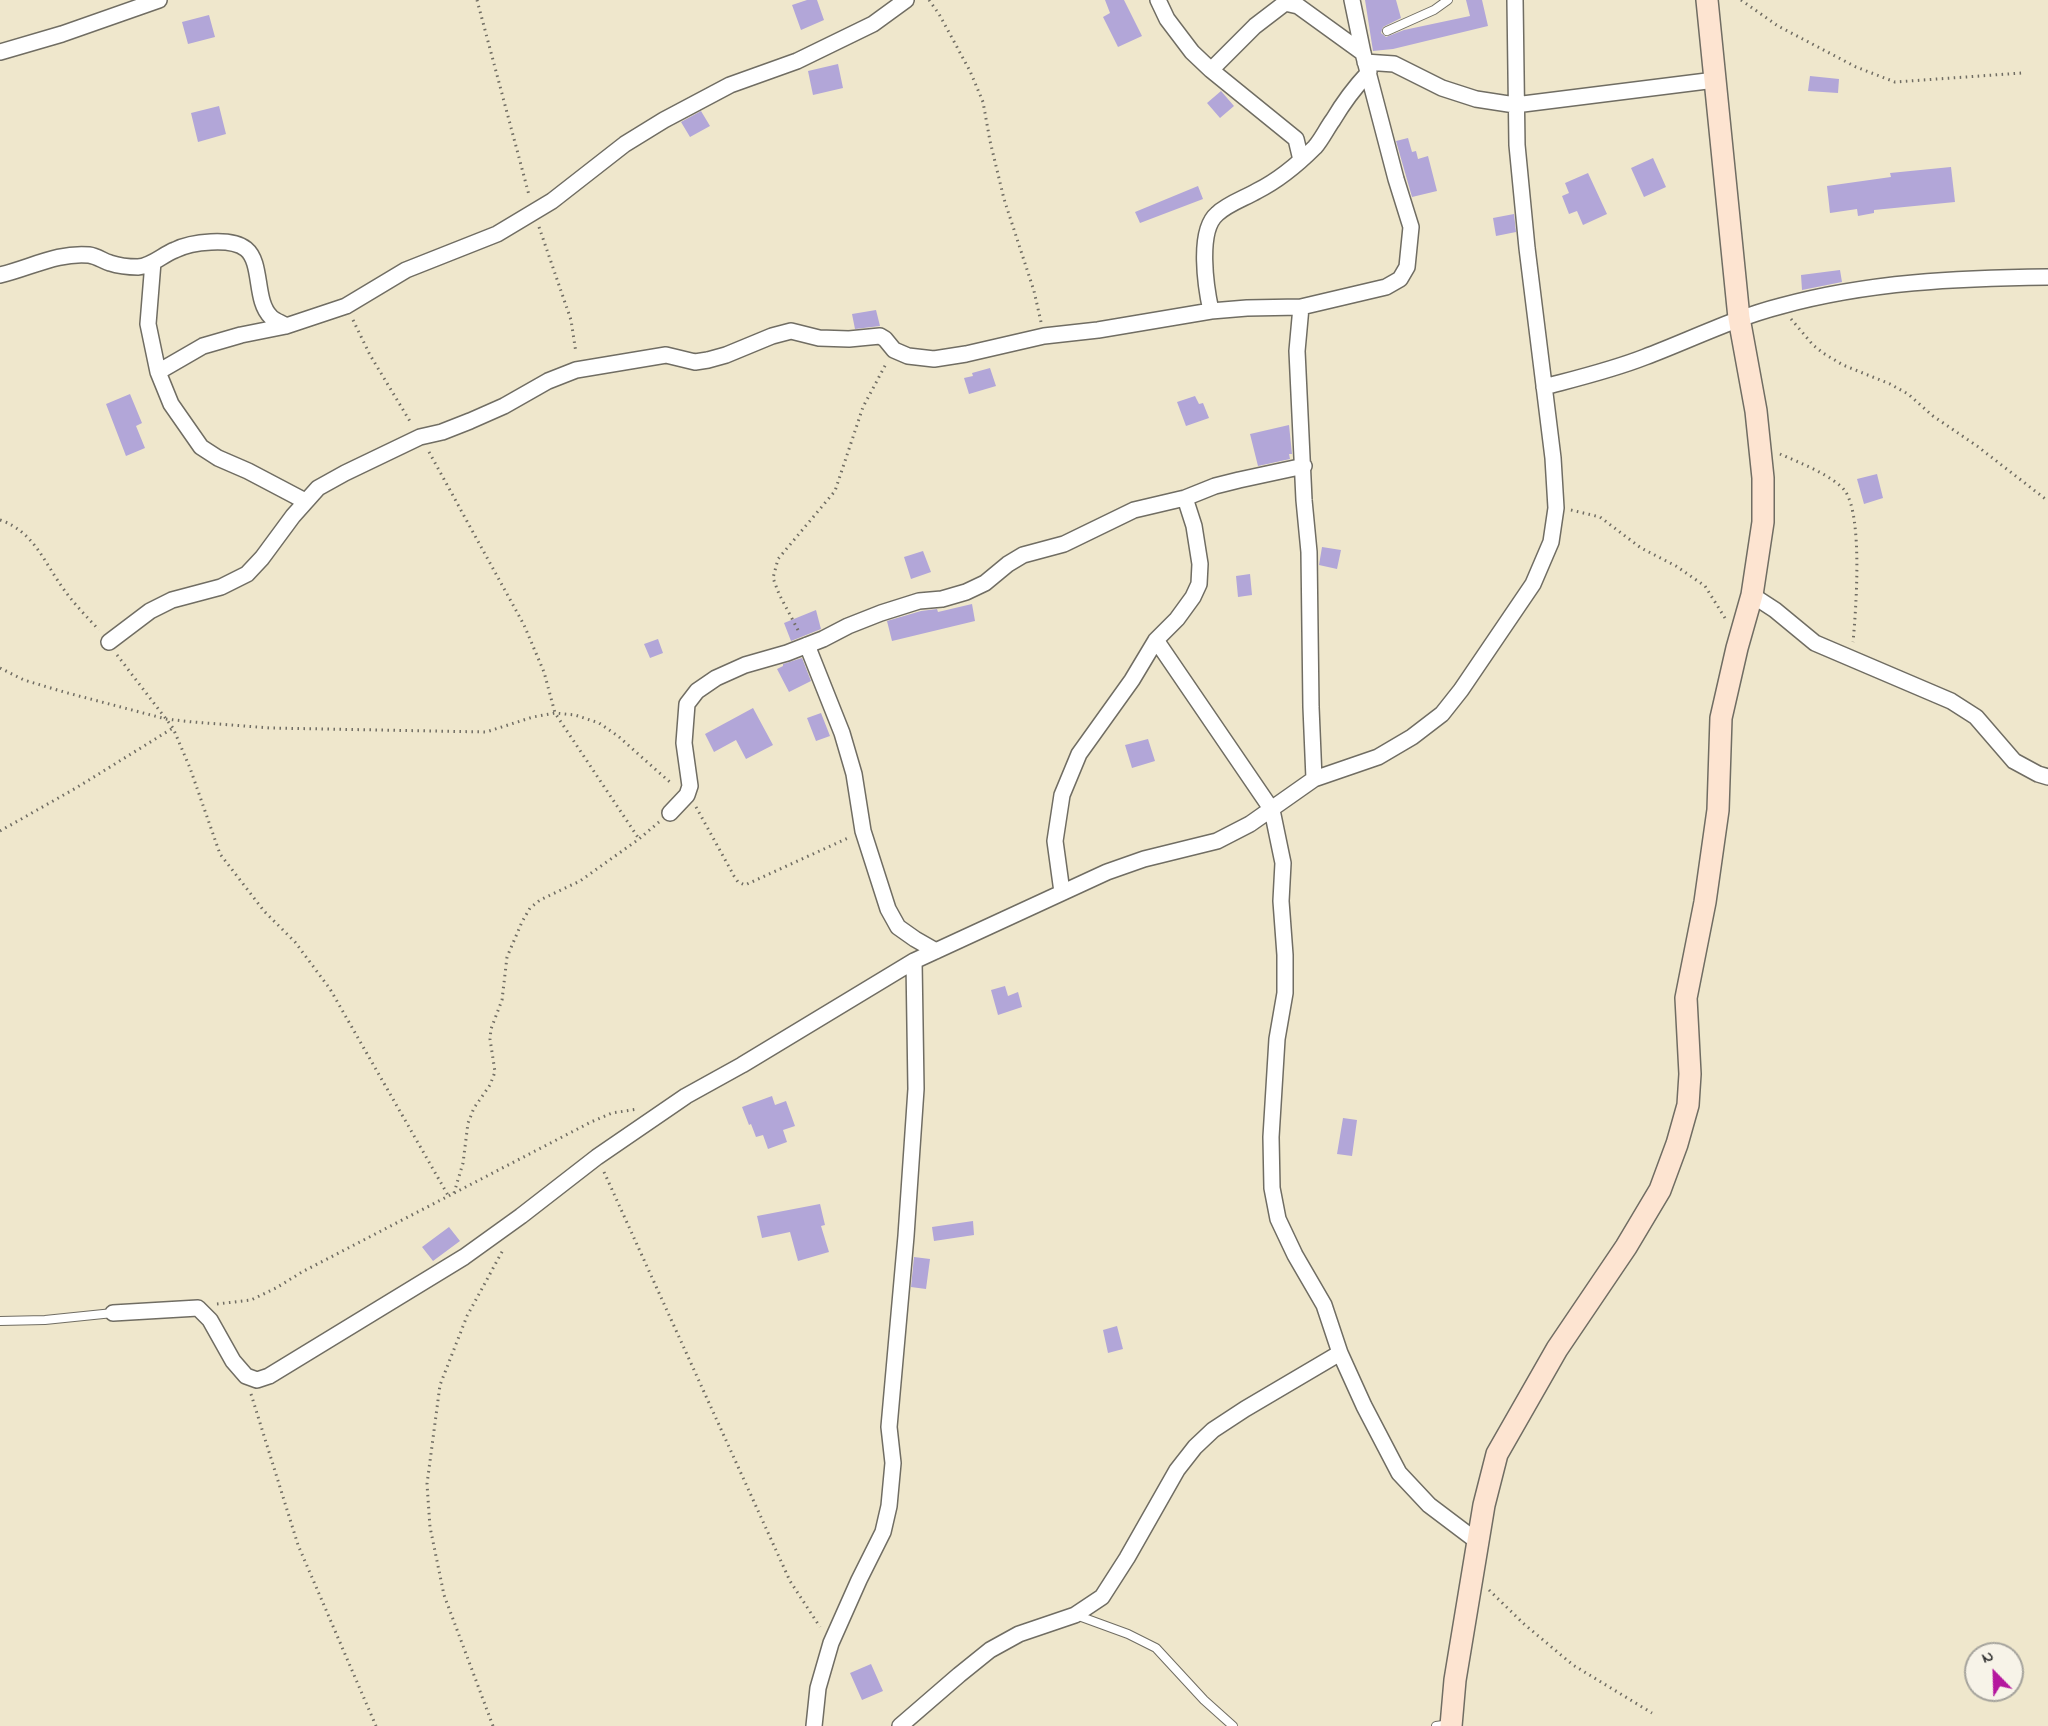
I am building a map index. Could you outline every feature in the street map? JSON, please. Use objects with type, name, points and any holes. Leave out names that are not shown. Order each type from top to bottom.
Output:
[{"type":"street","points":[[0,52],[62,34],[159,0]]},
{"type":"street","points":[[158,372],[202,346],[286,326],[346,306],[406,270],[497,234],[534,213],[625,144],[664,120],[730,85],[797,61],[873,24],[906,0]]},
{"type":"street","points":[[1158,0],[1180,39],[1211,70],[1296,139],[1301,160]]},
{"type":"street","points":[[109,642],[150,611],[172,600],[221,586],[247,574],[318,488],[420,437],[442,432],[478,418],[548,381],[576,370],[666,355],[695,362],[708,360],[791,331],[819,338],[849,339],[880,336],[894,350],[908,356],[934,359],[1044,336],[1098,330],[1211,311],[1301,307],[1386,287],[1400,279],[1407,267],[1411,227],[1396,179],[1352,0]]},
{"type":"street","points":[[113,1313],[198,1308],[210,1320],[233,1361],[246,1376],[257,1380],[269,1376],[403,1295],[521,1216],[597,1157],[686,1096],[742,1065],[914,961],[1107,872],[1144,859],[1217,841],[1272,810],[1314,779],[1378,757],[1412,737],[1442,714],[1461,690],[1533,584],[1551,542],[1556,508],[1554,458],[1527,248],[1515,105],[1515,0]]},
{"type":"street","points":[[1446,1725],[1484,1504],[1497,1454],[1557,1349],[1626,1247],[1660,1190],[1688,1105],[1690,1074],[1686,998],[1712,858],[1720,780],[1721,718],[1752,595],[1763,522],[1763,478],[1756,411],[1739,318],[1707,0]]},
{"type":"street","points":[[1211,70],[1255,26],[1285,3],[1298,6],[1366,62],[1394,64],[1442,88],[1476,99],[1515,105],[1715,80]]},
{"type":"street","points":[[1211,311],[1204,281],[1204,262],[1209,227],[1216,214],[1261,190],[1286,173],[1317,145],[1351,92],[1366,62]]},
{"type":"street","points":[[0,275],[72,254],[92,255],[110,263],[140,267],[175,250],[192,245],[216,242],[237,244],[252,256],[264,306],[271,316],[286,326]]},
{"type":"street","points":[[153,262],[148,324],[158,372],[171,404],[201,447],[218,458],[305,501]]},
{"type":"street","points":[[1544,387],[1644,358],[1739,318],[1834,292],[1951,280],[2048,277]]},
{"type":"street","points":[[1301,307],[1297,351],[1309,575],[1314,779]]},
{"type":"street","points":[[670,813],[687,795],[690,786],[685,757],[684,725],[687,704],[697,691],[716,678],[745,665],[787,653],[881,613],[919,601],[942,599],[966,592],[985,583],[1023,555],[1064,544],[1134,510],[1185,498],[1215,486],[1304,466]]},
{"type":"street","points":[[1062,892],[1055,841],[1062,795],[1079,754],[1132,680],[1156,640],[1177,619],[1193,597],[1199,584],[1194,526],[1185,498]]},
{"type":"street","points":[[1752,595],[1775,610],[1815,643],[1951,701],[1976,717],[2014,761],[2048,777]]},
{"type":"street","points":[[1156,640],[1272,810],[1283,863],[1281,901],[1285,955],[1285,993],[1276,1039],[1271,1137],[1272,1188],[1278,1219],[1295,1255],[1324,1305],[1340,1353],[1364,1406],[1399,1473],[1429,1505],[1478,1542]]},
{"type":"street","points":[[807,645],[842,733],[854,774],[863,831],[888,909],[898,927],[936,951]]},
{"type":"street","points":[[814,1726],[818,1688],[831,1643],[883,1532],[890,1506],[892,1463],[889,1417],[906,1236],[916,1089],[914,961]]},
{"type":"street","points":[[900,1726],[990,1650],[1018,1634],[1076,1615],[1102,1597],[1178,1470],[1195,1447],[1213,1430],[1237,1414],[1340,1353]]},
{"type":"lane","points":[[1387,31],[1434,10],[1448,0]]},
{"type":"lane","points":[[0,1321],[45,1320],[113,1313]]},
{"type":"lane","points":[[1076,1615],[1128,1634],[1156,1648],[1204,1700],[1233,1726]]},
{"type":"path","points":[[477,0],[534,213],[571,320],[576,370]]},
{"type":"path","points":[[929,0],[970,71],[983,102],[1004,199],[1034,291],[1044,336]]},
{"type":"path","points":[[1741,0],[1778,26],[1856,68],[1894,82],[2022,73]]},
{"type":"path","points":[[346,306],[370,355],[420,437],[524,625],[544,672],[555,713],[639,839]]},
{"type":"path","points":[[1780,306],[1813,345],[1823,353],[1843,365],[1908,394],[1933,416],[1977,446],[2048,501]]},
{"type":"path","points":[[807,645],[779,594],[773,578],[778,559],[835,492],[863,407],[894,350]]},
{"type":"path","points":[[1759,446],[1808,467],[1845,491],[1853,516],[1856,545],[1856,607],[1852,658]]},
{"type":"path","points":[[1556,508],[1600,517],[1633,543],[1700,582],[1722,613],[1737,648]]},
{"type":"path","points":[[0,520],[15,525],[27,535],[65,592],[109,642],[173,728],[190,768],[220,854],[264,911],[295,942],[330,989],[449,1197]]},
{"type":"path","points":[[0,668],[24,680],[166,719],[270,728],[486,732],[533,717],[555,713],[575,715],[599,723],[618,736],[662,777],[687,795],[697,808],[734,876],[738,882],[745,885],[863,831]]},
{"type":"path","points":[[0,831],[173,728]]},
{"type":"path","points":[[454,1194],[463,1163],[468,1123],[495,1072],[490,1039],[491,1029],[502,1000],[507,957],[522,922],[530,908],[540,900],[580,881],[639,839],[670,813]]},
{"type":"path","points":[[198,1308],[251,1300],[591,1122],[619,1111],[641,1109]]},
{"type":"path","points":[[597,1157],[790,1581],[831,1643]]},
{"type":"path","points":[[493,1726],[444,1595],[429,1527],[427,1484],[440,1385],[467,1316],[521,1216]]},
{"type":"path","points":[[246,1376],[298,1545],[376,1726]]},
{"type":"path","points":[[1473,1574],[1524,1623],[1573,1665],[1652,1713]]},
{"type":"building","points":[[807,0],[817,0],[824,20],[801,30],[792,5]]},
{"type":"building","points":[[1105,0],[1124,0],[1142,36],[1118,47],[1103,17],[1110,13]]},
{"type":"building","points":[[1365,0],[1396,0],[1401,18],[1383,27],[1381,33],[1386,37],[1404,30],[1470,16],[1466,0],[1482,0],[1488,26],[1393,49],[1373,51]]},
{"type":"building","points":[[209,15],[215,37],[188,44],[182,22]]},
{"type":"building","points":[[838,64],[843,88],[813,95],[808,71]]},
{"type":"building","points":[[1810,76],[1839,79],[1838,93],[1808,91]]},
{"type":"building","points":[[1221,91],[1234,106],[1220,118],[1207,103]]},
{"type":"building","points":[[219,106],[226,134],[198,142],[191,113]]},
{"type":"building","points":[[701,111],[710,126],[690,137],[681,122]]},
{"type":"building","points":[[1408,138],[1412,152],[1416,151],[1418,159],[1428,156],[1437,191],[1412,197],[1396,141]]},
{"type":"building","points":[[1653,158],[1666,187],[1644,197],[1631,168]]},
{"type":"building","points":[[1951,167],[1955,202],[1874,210],[1874,213],[1858,216],[1857,209],[1830,213],[1827,186],[1891,177],[1890,173]]},
{"type":"building","points":[[1588,173],[1607,214],[1583,225],[1577,211],[1569,214],[1562,196],[1569,193],[1565,183]]},
{"type":"building","points":[[1198,186],[1203,199],[1140,223],[1135,212]]},
{"type":"building","points":[[1514,214],[1516,232],[1496,236],[1493,218]]},
{"type":"building","points":[[1840,270],[1842,282],[1802,290],[1801,275]]},
{"type":"building","points":[[876,310],[880,326],[855,329],[852,314]]},
{"type":"building","points":[[990,368],[996,386],[969,394],[964,378]]},
{"type":"building","points":[[130,394],[142,423],[136,426],[145,448],[126,456],[106,404]]},
{"type":"building","points":[[1195,396],[1199,404],[1203,403],[1209,418],[1186,426],[1177,402]]},
{"type":"building","points":[[1289,425],[1292,454],[1289,454],[1290,459],[1258,466],[1250,434]]},
{"type":"building","points":[[1877,474],[1883,498],[1864,504],[1857,479]]},
{"type":"building","points":[[1322,547],[1341,550],[1337,569],[1319,565]]},
{"type":"building","points":[[923,551],[931,572],[911,579],[904,557]]},
{"type":"building","points":[[1250,574],[1252,595],[1238,597],[1236,576]]},
{"type":"building","points":[[972,604],[975,621],[892,641],[887,621],[921,611],[937,609],[938,612]]},
{"type":"building","points":[[816,610],[821,629],[791,641],[784,623]]},
{"type":"building","points":[[658,639],[663,653],[650,658],[644,644]]},
{"type":"building","points":[[802,658],[811,681],[789,692],[777,669],[783,664]]},
{"type":"building","points":[[753,708],[773,745],[746,759],[736,740],[714,752],[705,734]]},
{"type":"building","points":[[821,713],[830,736],[816,741],[807,718]]},
{"type":"building","points":[[1148,739],[1155,761],[1132,768],[1125,745]]},
{"type":"building","points":[[1005,986],[1008,996],[1018,992],[1022,1007],[998,1015],[991,990]]},
{"type":"building","points":[[772,1096],[775,1105],[786,1101],[795,1126],[783,1130],[787,1142],[768,1149],[763,1135],[756,1137],[742,1107]]},
{"type":"building","points":[[1343,1118],[1357,1120],[1352,1156],[1337,1154]]},
{"type":"building","points":[[820,1204],[825,1225],[821,1226],[829,1252],[798,1261],[790,1232],[762,1238],[757,1216]]},
{"type":"building","points":[[973,1221],[974,1235],[934,1241],[932,1227]]},
{"type":"building","points":[[449,1227],[460,1241],[433,1261],[422,1247]]},
{"type":"building","points":[[914,1257],[930,1259],[926,1289],[911,1287]]},
{"type":"building","points":[[1117,1326],[1123,1349],[1108,1353],[1103,1330]]},
{"type":"building","points":[[871,1664],[883,1691],[862,1700],[850,1673]]}]
